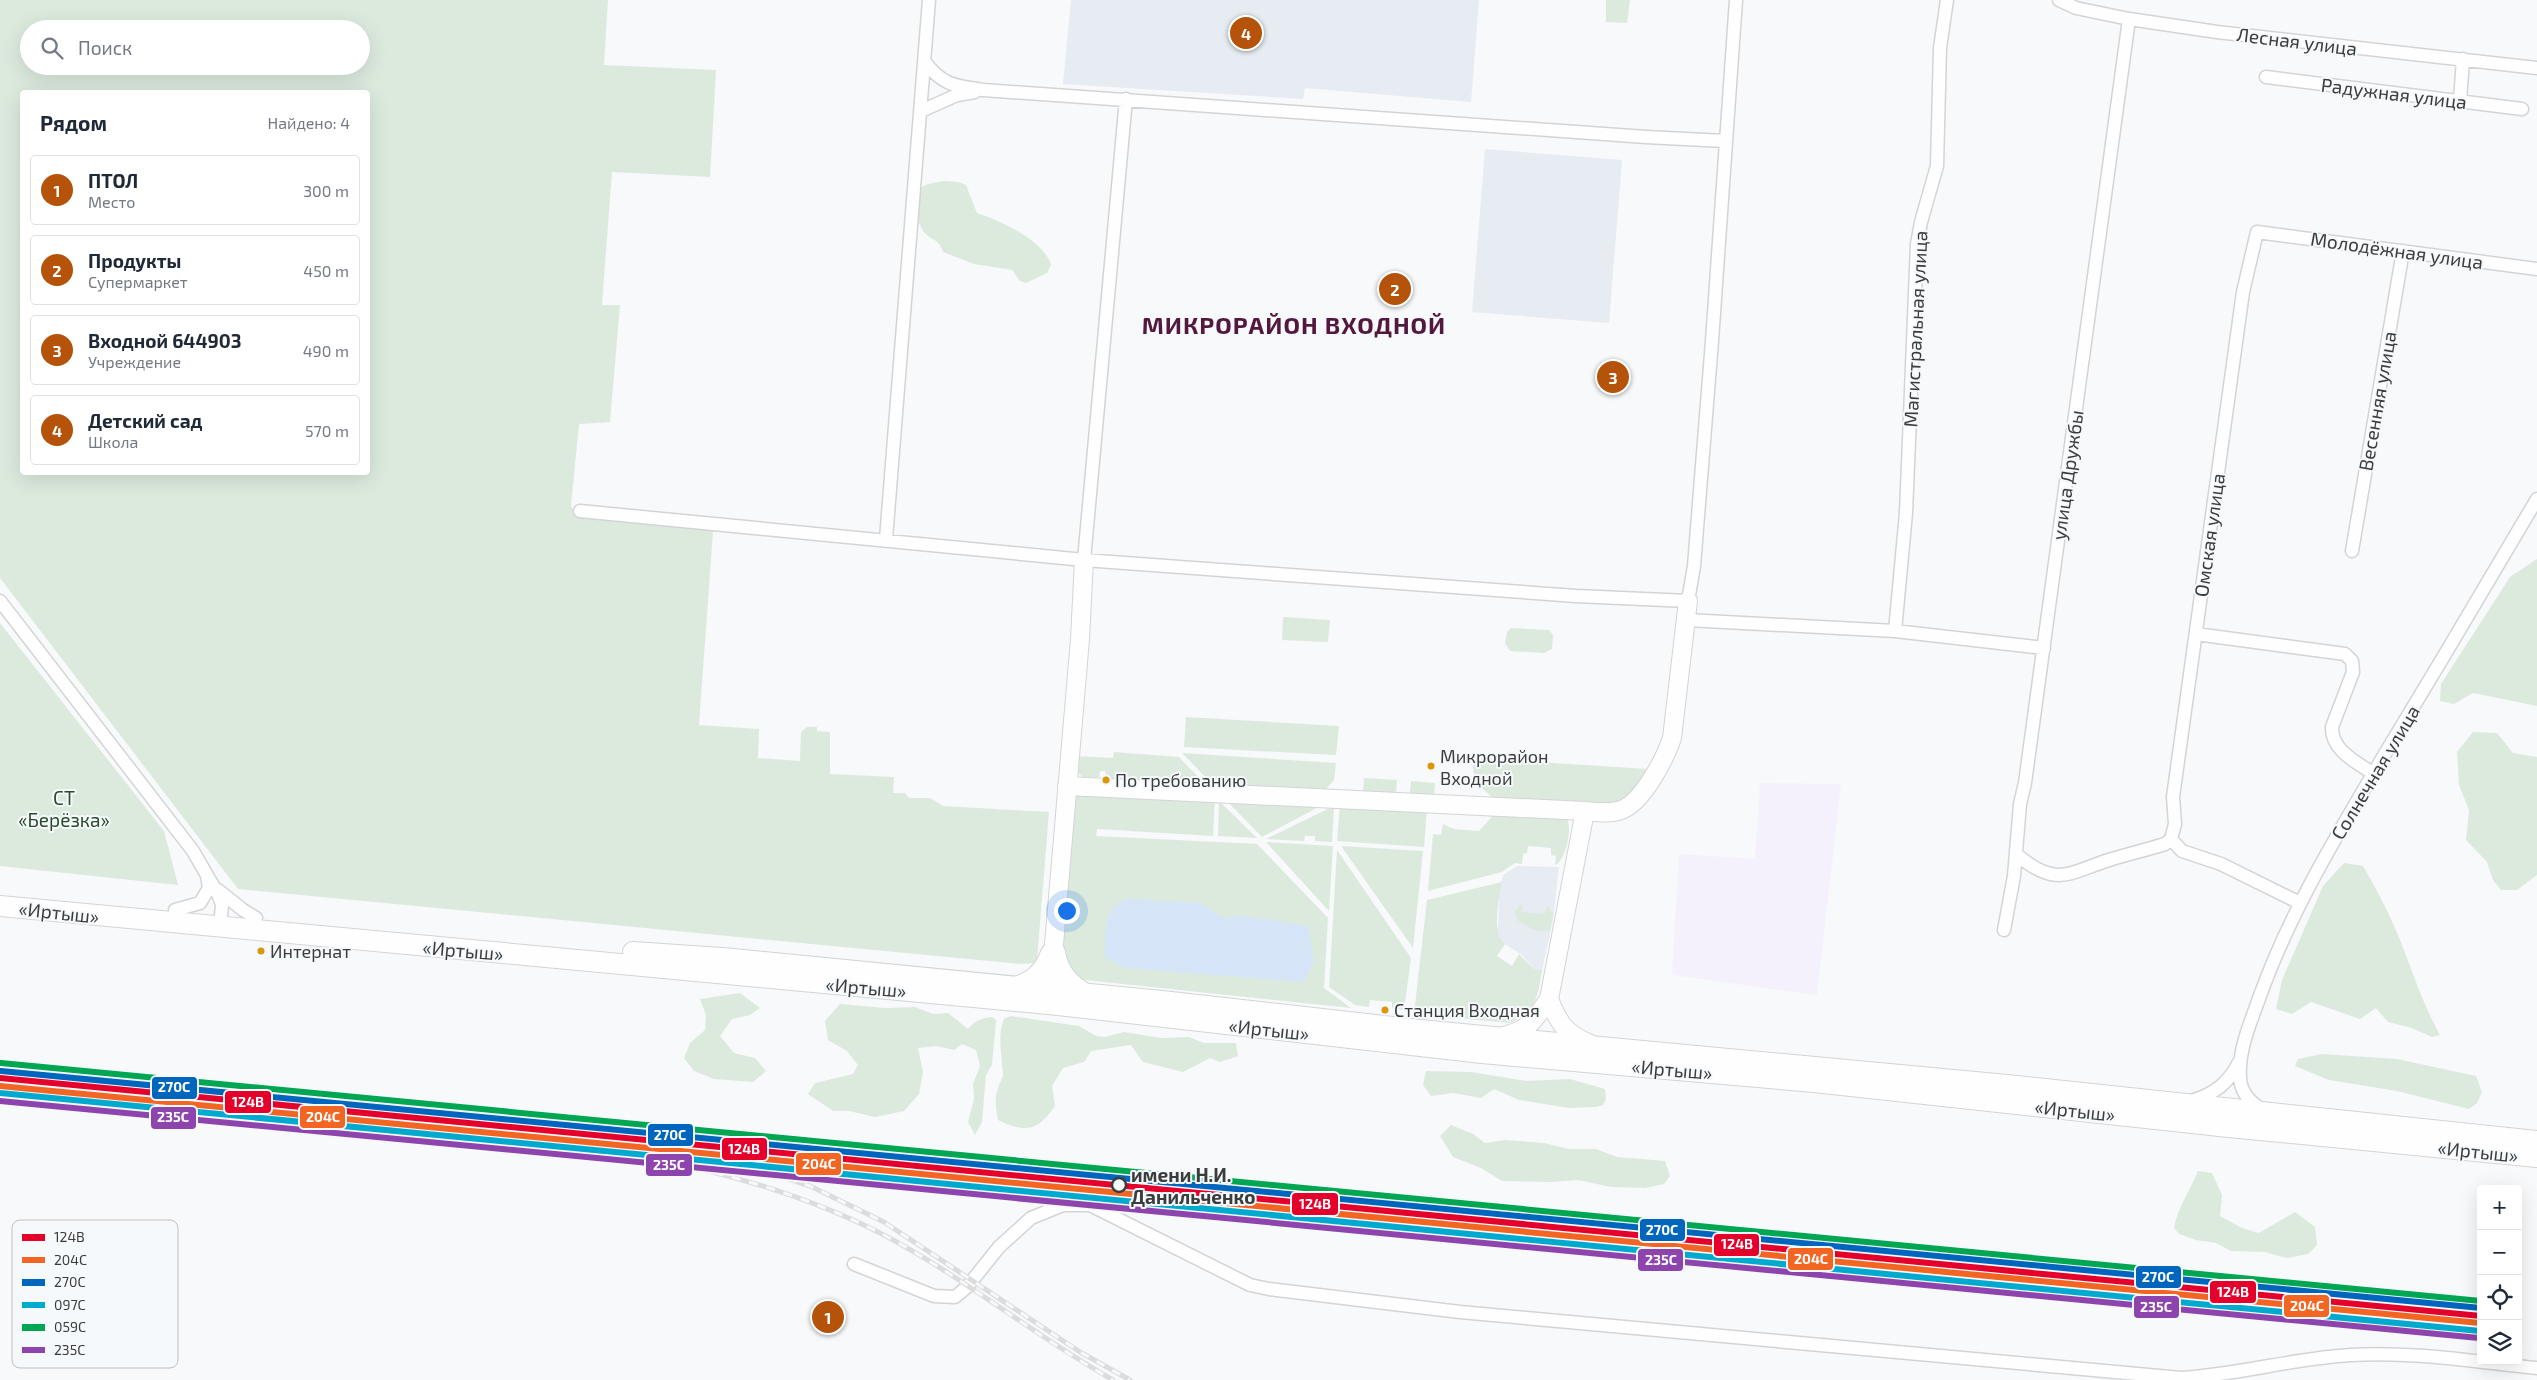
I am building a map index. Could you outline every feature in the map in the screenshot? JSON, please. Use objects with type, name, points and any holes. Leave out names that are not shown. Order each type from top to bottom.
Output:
[{"type":"main road","name":"«Иртыш»","points":[[0,893],[175,910],[221,920],[256,918],[542,945],[722,958],[1011,987],[1049,997],[1088,994],[2537,1141]]},
{"type":"main road","name":"«Иртыш»","points":[[0,906],[221,920],[1049,997],[1482,1053],[1814,1082],[2219,1126],[2537,1157]]},
{"type":"street","points":[[886,539],[929,0]]},
{"type":"street","points":[[1067,786],[1614,812],[1631,804],[1646,785],[1667,752],[1672,738],[1694,566],[1712,351],[1736,0]]},
{"type":"street","name":"Магистральная улица","points":[[1895,631],[1906,513],[1917,244],[1937,166],[1940,48],[1947,0]]},
{"type":"street","name":"Лесная улица","points":[[2059,0],[2076,8],[2129,19],[2338,47],[2537,68]]},
{"type":"street","name":"улица Дружбы","points":[[2004,930],[2017,855],[2020,804],[2044,648],[2129,19]]},
{"type":"street","points":[[2460,101],[2463,59]]},
{"type":"street","points":[[925,62],[942,81],[957,86],[983,90],[1646,138],[1725,141]]},
{"type":"street","name":"Радужная улица","points":[[2266,77],[2522,109]]},
{"type":"street","points":[[921,111],[958,95],[983,90]]},
{"type":"street","points":[[1049,997],[1081,629],[1084,560],[1111,284],[1126,99]]},
{"type":"street","name":"Молодёжная улица","points":[[2257,232],[2537,269]]},
{"type":"street","name":"Омская улица","points":[[2171,839],[2175,824],[2174,797],[2242,292],[2257,232]]},
{"type":"street","name":"Весенняя улица","points":[[2352,551],[2403,251]]},
{"type":"street","name":"Солнечная улица","points":[[2242,1058],[2249,1027],[2270,969],[2300,903],[2537,499]]},
{"type":"street","points":[[580,511],[886,539],[1084,560],[1576,596],[1688,602]]},
{"type":"street","points":[[0,601],[193,851],[222,905],[221,920]]},
{"type":"street","points":[[1686,620],[1895,631],[2044,648]]},
{"type":"street","points":[[2196,634],[2345,654],[2352,661],[2353,672],[2332,727],[2332,736],[2341,750],[2374,774]]},
{"type":"street","points":[[1500,1037],[1522,1031],[1533,1021],[1549,999],[1585,811]]},
{"type":"street","points":[[2017,855],[2043,872],[2060,875],[2075,874],[2107,860],[2165,844],[2171,839],[2182,851],[2221,864],[2300,903]]},
{"type":"street","points":[[175,910],[200,903],[209,888],[210,880]]},
{"type":"street","points":[[210,880],[228,900],[256,918]]},
{"type":"street","points":[[1011,987],[1028,982],[1039,974],[1054,944]]},
{"type":"street","points":[[1054,944],[1058,962],[1065,976],[1076,987],[1088,994]]},
{"type":"street","points":[[1549,999],[1559,1022],[1574,1037],[1592,1045]]},
{"type":"street","points":[[2181,1104],[2209,1096],[2221,1088],[2232,1076],[2242,1058]]},
{"type":"street","points":[[2242,1058],[2239,1075],[2244,1093],[2252,1103],[2261,1109],[2279,1114]]},
{"type":"street","points":[[854,1264],[934,1296],[955,1297],[968,1287],[999,1247],[1031,1218],[1063,1205],[1090,1205],[1250,1285],[1269,1289],[1460,1312],[2181,1378],[2211,1376],[2348,1355],[2375,1354],[2418,1356],[2537,1368]]},
{"type":"shaded area","points":[[1071,0],[1479,0],[1471,102],[1305,88],[1303,99],[1063,84]]},
{"type":"shaded area","points":[[1485,149],[1622,160],[1609,323],[1472,312]]},
{"type":"shaded area","points":[[1760,783],[1841,784],[1817,995],[1672,975],[1679,854],[1755,859]]},
{"type":"shaded area","points":[[1517,866],[1559,867],[1553,920],[1542,970],[1534,969],[1522,955],[1502,942],[1498,934],[1499,895],[1503,875]]},
{"type":"green space","points":[[0,0],[608,0],[604,65],[716,70],[710,177],[612,172],[602,305],[620,305],[610,422],[579,424],[571,506],[575,513],[592,517],[713,531],[699,725],[759,729],[758,758],[800,761],[801,732],[807,727],[817,727],[817,731],[830,732],[830,774],[894,777],[893,793],[905,793],[909,798],[930,798],[943,806],[1049,812],[1037,960],[1034,963],[1021,964],[238,889],[0,578]]},
{"type":"green space","points":[[1606,0],[1630,0],[1627,23],[1606,22]]},
{"type":"green space","points":[[943,181],[958,182],[966,185],[977,213],[1008,226],[1031,240],[1047,256],[1051,265],[1047,273],[1026,283],[1020,281],[1012,270],[974,264],[943,252],[939,244],[928,236],[921,227],[915,205],[918,193],[923,186]]},
{"type":"green space","points":[[2537,559],[2537,706],[2473,693],[2454,704],[2440,701],[2441,684],[2510,577]]},
{"type":"green space","points":[[1283,617],[1330,620],[1328,642],[1282,640]]},
{"type":"green space","name":"СТ «Берёзка»","points":[[0,623],[164,831],[178,885],[0,866]]},
{"type":"green space","points":[[1511,628],[1549,630],[1553,635],[1552,649],[1544,653],[1510,651],[1505,643],[1507,632]]},
{"type":"green space","points":[[1186,717],[1339,726],[1336,755],[1184,747]]},
{"type":"green space","points":[[2473,732],[2497,733],[2513,753],[2537,757],[2537,875],[2517,890],[2501,890],[2493,880],[2487,862],[2466,840],[2469,810],[2459,785],[2457,752]]},
{"type":"green space","points":[[1114,752],[1179,757],[1205,784],[1112,780],[1106,777],[1105,771],[1100,771],[1099,777],[1084,778],[1077,772],[1074,756],[1113,758]]},
{"type":"green space","points":[[1182,753],[1336,763],[1334,780],[1326,789],[1211,783]]},
{"type":"green space","points":[[1475,758],[1648,769],[1632,791],[1613,805],[1494,798],[1477,781],[1473,770]]},
{"type":"green space","points":[[1364,778],[1397,780],[1396,794],[1363,792]]},
{"type":"green space","points":[[1411,781],[1435,783],[1434,795],[1410,793]]},
{"type":"green space","points":[[1077,795],[1215,798],[1213,836],[1097,829],[1096,836],[1257,844],[1328,918],[1324,988],[1351,1008],[1085,980],[1076,974],[1068,963],[1062,949],[1072,798]]},
{"type":"green space","points":[[1222,796],[1330,801],[1262,837]]},
{"type":"green space","points":[[1219,801],[1257,838],[1218,836]]},
{"type":"green space","points":[[1340,803],[1427,808],[1424,847],[1337,841]]},
{"type":"green space","points":[[1334,806],[1332,842],[1315,841],[1315,836],[1305,836],[1304,841],[1266,839]]},
{"type":"green space","points":[[1493,810],[1561,814],[1569,823],[1569,830],[1565,852],[1559,863],[1555,865],[1556,856],[1551,855],[1551,848],[1528,846],[1527,853],[1523,854],[1522,864],[1515,863],[1502,872],[1428,891],[1433,834],[1441,835],[1443,824],[1454,829],[1479,831],[1491,818]]},
{"type":"green space","points":[[1266,842],[1333,846],[1329,911]]},
{"type":"green space","points":[[1341,846],[1423,851],[1413,948]]},
{"type":"green space","points":[[1337,850],[1411,958],[1404,1010],[1392,1008],[1392,1002],[1370,1000],[1369,1007],[1355,1005],[1329,987]]},
{"type":"green space","points":[[2344,863],[2363,866],[2373,883],[2394,926],[2422,998],[2440,1035],[2432,1037],[2412,1028],[2388,1022],[2376,1008],[2360,1019],[2311,1002],[2292,1014],[2276,1009],[2282,980],[2323,886]]},
{"type":"green space","points":[[1502,882],[1497,924],[1498,932],[1505,944],[1497,956],[1512,966],[1519,954],[1534,969],[1542,970],[1537,996],[1530,1009],[1518,1019],[1509,1023],[1414,1014],[1427,900]]},
{"type":"green space","points":[[1520,905],[1523,905],[1522,912],[1545,914],[1547,905],[1553,914],[1550,930],[1537,931],[1517,920],[1515,911]]},
{"type":"green space","points":[[740,993],[760,1008],[750,1015],[732,1019],[720,1036],[734,1053],[755,1058],[766,1071],[753,1082],[714,1079],[694,1071],[684,1058],[690,1043],[705,1030],[706,1015],[700,999]]},
{"type":"green space","points":[[840,1004],[885,1008],[915,1007],[933,1014],[948,1013],[968,1029],[981,1019],[992,1017],[996,1020],[992,1065],[986,1075],[982,1122],[975,1135],[968,1122],[974,1099],[973,1084],[980,1066],[976,1050],[962,1044],[954,1050],[936,1046],[918,1048],[923,1072],[919,1094],[904,1111],[875,1117],[849,1111],[833,1111],[808,1094],[815,1083],[853,1074],[858,1065],[847,1051],[828,1040],[825,1021]]},
{"type":"green space","points":[[1011,1016],[1079,1026],[1096,1036],[1105,1037],[1124,1032],[1161,1038],[1189,1037],[1204,1043],[1236,1043],[1238,1056],[1220,1062],[1210,1058],[1183,1072],[1143,1062],[1131,1045],[1091,1051],[1084,1062],[1063,1068],[1052,1086],[1055,1106],[1048,1115],[1030,1128],[1016,1127],[998,1120],[996,1104],[996,1096],[1003,1074],[1000,1046],[1002,1026],[1004,1019]]},
{"type":"green space","points":[[2322,1054],[2397,1059],[2476,1076],[2482,1092],[2477,1103],[2469,1109],[2397,1091],[2329,1080],[2295,1066],[2298,1059]]},
{"type":"green space","points":[[1426,1071],[1471,1072],[1526,1081],[1570,1079],[1605,1089],[1606,1099],[1603,1105],[1596,1107],[1569,1108],[1519,1100],[1494,1089],[1481,1098],[1453,1093],[1431,1096],[1423,1085]]},
{"type":"green space","points":[[1451,1125],[1473,1134],[1485,1143],[1505,1140],[1544,1143],[1569,1149],[1596,1149],[1617,1157],[1665,1161],[1670,1176],[1664,1184],[1645,1188],[1611,1187],[1578,1180],[1550,1182],[1502,1181],[1481,1168],[1453,1157],[1440,1136]]},
{"type":"green space","points":[[2198,1171],[2212,1173],[2222,1195],[2220,1216],[2242,1228],[2259,1233],[2295,1212],[2315,1227],[2317,1245],[2308,1254],[2287,1258],[2264,1252],[2231,1251],[2216,1243],[2196,1240],[2179,1234],[2174,1228],[2176,1220]]},
{"type":"water","points":[[1125,899],[1199,903],[1224,918],[1242,916],[1308,926],[1314,962],[1303,982],[1124,968],[1105,957],[1105,940],[1109,917],[1118,904]]},
{"type":"railway","points":[[0,1088],[520,1137],[612,1151],[704,1170],[794,1196],[838,1213],[880,1233],[939,1267],[1054,1344],[1113,1380]]},
{"type":"railway","points":[[559,1131],[732,1161],[810,1186],[884,1222],[1080,1352],[1130,1380]]},
{"type":"transit line","name":"059С","points":[[1,1063],[2477,1301]]},
{"type":"transit line","name":"270С","points":[[1,1071],[2477,1308]]},
{"type":"transit line","name":"124В","points":[[0,1078],[2477,1316]]},
{"type":"transit line","name":"204С","points":[[0,1086],[2477,1323]]},
{"type":"transit line","name":"097С","points":[[0,1093],[2477,1331]]},
{"type":"transit line","name":"235С","points":[[0,1101],[2477,1338]]},
{"type":"place","name":"Детский сад","points":[[1246,33]]},
{"type":"place","name":"Продукты","points":[[1395,289]]},
{"type":"place","name":"Входной 644903","points":[[1613,377]]},
{"type":"place","name":"Микрорайон Входной","points":[[1431,766]]},
{"type":"place","name":"По требованию","points":[[1106,780]]},
{"type":"place","name":"Интернат","points":[[261,951]]},
{"type":"place","name":"Станция Входная","points":[[1385,1010]]},
{"type":"place","name":"имени Н.И. Данильченко","points":[[1119,1185]]},
{"type":"place","name":"ПТОЛ","points":[[828,1317]]},
{"type":"district","name":"МИКРОРАЙОН ВХОДНОЙ","points":[[1294,324]]}]
